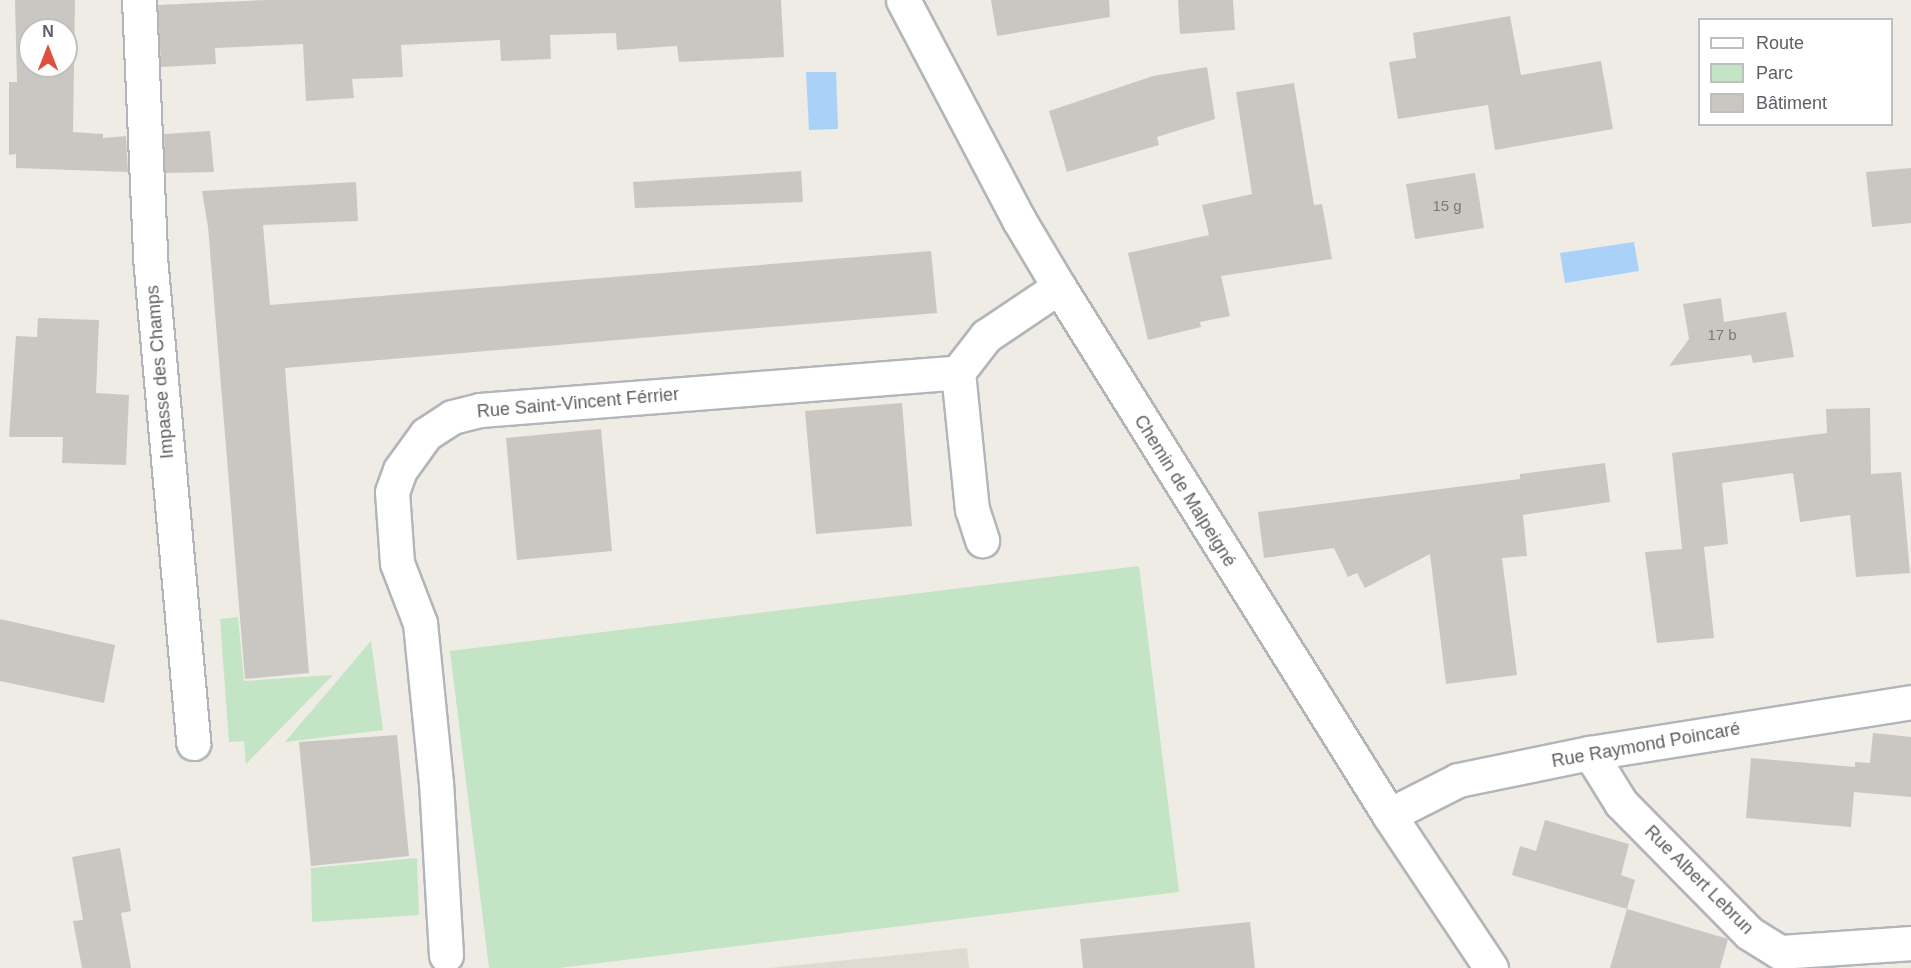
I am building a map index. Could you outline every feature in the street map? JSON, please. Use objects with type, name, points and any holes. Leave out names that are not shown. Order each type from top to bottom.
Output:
[{"type":"street","name":"Impasse des Champs","points":[[139,0],[150,257],[193,743]]},
{"type":"street","name":"Chemin de Malpeigné","points":[[903,0],[1019,220],[1059,287],[1389,815],[1491,968]]},
{"type":"street","points":[[982,540],[972,509],[958,372],[986,336],[1059,287]]},
{"type":"street","name":"Rue Saint-Vincent Férrier","points":[[446,955],[436,783],[420,623],[398,563],[392,492],[400,470],[426,434],[452,417],[480,410],[958,372]]},
{"type":"street","name":"Rue Raymond Poincaré","points":[[1389,815],[1458,780],[1590,753],[1911,702]]},
{"type":"street","name":"Rue Albert Lebrun","points":[[1590,753],[1622,803],[1749,933],[1780,952],[1911,943]]},
{"type":"shaded area","points":[[967,948],[969,968],[769,968]]},
{"type":"green space","points":[[1139,566],[1179,892],[559,968],[489,968],[450,651]]},
{"type":"green space","points":[[238,617],[244,681],[333,675],[246,764],[244,741],[229,742],[220,619]]},
{"type":"green space","points":[[371,641],[383,730],[285,742]]},
{"type":"green space","points":[[417,858],[419,915],[312,922],[311,868]]},
{"type":"water","points":[[806,72],[836,72],[838,129],[809,130]]},
{"type":"water","points":[[1634,242],[1639,271],[1565,283],[1560,253]]},
{"type":"building","points":[[15,0],[75,0],[75,18],[18,18],[18,78],[74,78],[73,132],[103,134],[103,138],[126,136],[128,172],[16,168],[16,154],[9,155],[9,82],[17,82]]},
{"type":"building","points":[[267,0],[781,0],[784,57],[679,62],[677,46],[617,50],[616,33],[550,35],[551,59],[501,61],[500,40],[401,45],[403,77],[352,79],[354,98],[306,101],[303,44],[215,48],[216,64],[161,67],[158,5]]},
{"type":"building","points":[[991,0],[1109,0],[1110,17],[997,36]]},
{"type":"building","points":[[1178,0],[1233,0],[1235,30],[1180,34]]},
{"type":"building","points":[[1510,16],[1521,75],[1601,61],[1613,129],[1495,150],[1488,105],[1398,119],[1389,62],[1416,58],[1413,33]]},
{"type":"building","points":[[1207,67],[1215,119],[1157,137],[1159,145],[1067,172],[1049,111],[1153,76]]},
{"type":"building","points":[[1294,83],[1314,205],[1322,204],[1332,259],[1221,276],[1230,316],[1200,322],[1201,327],[1148,340],[1128,253],[1209,235],[1202,205],[1252,194],[1236,92]]},
{"type":"building","points":[[210,131],[214,172],[165,173],[164,134]]},
{"type":"building","points":[[1911,168],[1911,223],[1872,227],[1866,172]]},
{"type":"building","points":[[801,171],[803,202],[635,208],[633,182]]},
{"type":"building","points":[[1475,173],[1484,228],[1415,239],[1406,184]]},
{"type":"building","points":[[356,182],[358,221],[263,225],[270,305],[931,251],[937,313],[285,368],[309,673],[245,679],[208,227],[202,191]]},
{"type":"building","points":[[1721,298],[1724,322],[1786,312],[1794,357],[1753,363],[1751,355],[1669,366],[1689,339],[1683,304]]},
{"type":"building","points":[[38,318],[99,320],[96,393],[129,395],[126,465],[62,463],[63,437],[9,437],[16,336],[37,337]]},
{"type":"building","points":[[902,403],[912,526],[816,534],[805,411]]},
{"type":"building","points":[[1870,408],[1871,474],[1901,472],[1910,573],[1856,577],[1850,515],[1800,522],[1793,473],[1722,483],[1728,544],[1704,547],[1714,638],[1657,643],[1645,552],[1682,549],[1672,453],[1827,433],[1826,409]]},
{"type":"building","points":[[601,429],[612,551],[517,560],[506,438]]},
{"type":"building","points":[[1605,463],[1610,502],[1523,515],[1527,556],[1502,558],[1517,675],[1446,684],[1430,554],[1365,588],[1357,573],[1348,577],[1334,548],[1264,558],[1258,512],[1520,479],[1520,474]]},
{"type":"building","points":[[0,619],[115,645],[104,703],[0,681]]},
{"type":"building","points":[[1873,733],[1911,737],[1911,797],[1854,792],[1851,827],[1746,818],[1751,758],[1855,767],[1855,762],[1870,763]]},
{"type":"building","points":[[397,735],[409,856],[311,866],[299,742]]},
{"type":"building","points":[[1545,820],[1629,844],[1621,875],[1635,880],[1627,909],[1512,875],[1520,846],[1536,851]]},
{"type":"building","points":[[120,848],[131,911],[121,913],[131,968],[82,968],[73,921],[83,920],[72,857]]},
{"type":"building","points":[[1627,909],[1728,939],[1720,968],[1610,968]]},
{"type":"building","points":[[1250,922],[1255,968],[1083,968],[1080,939]]}]
